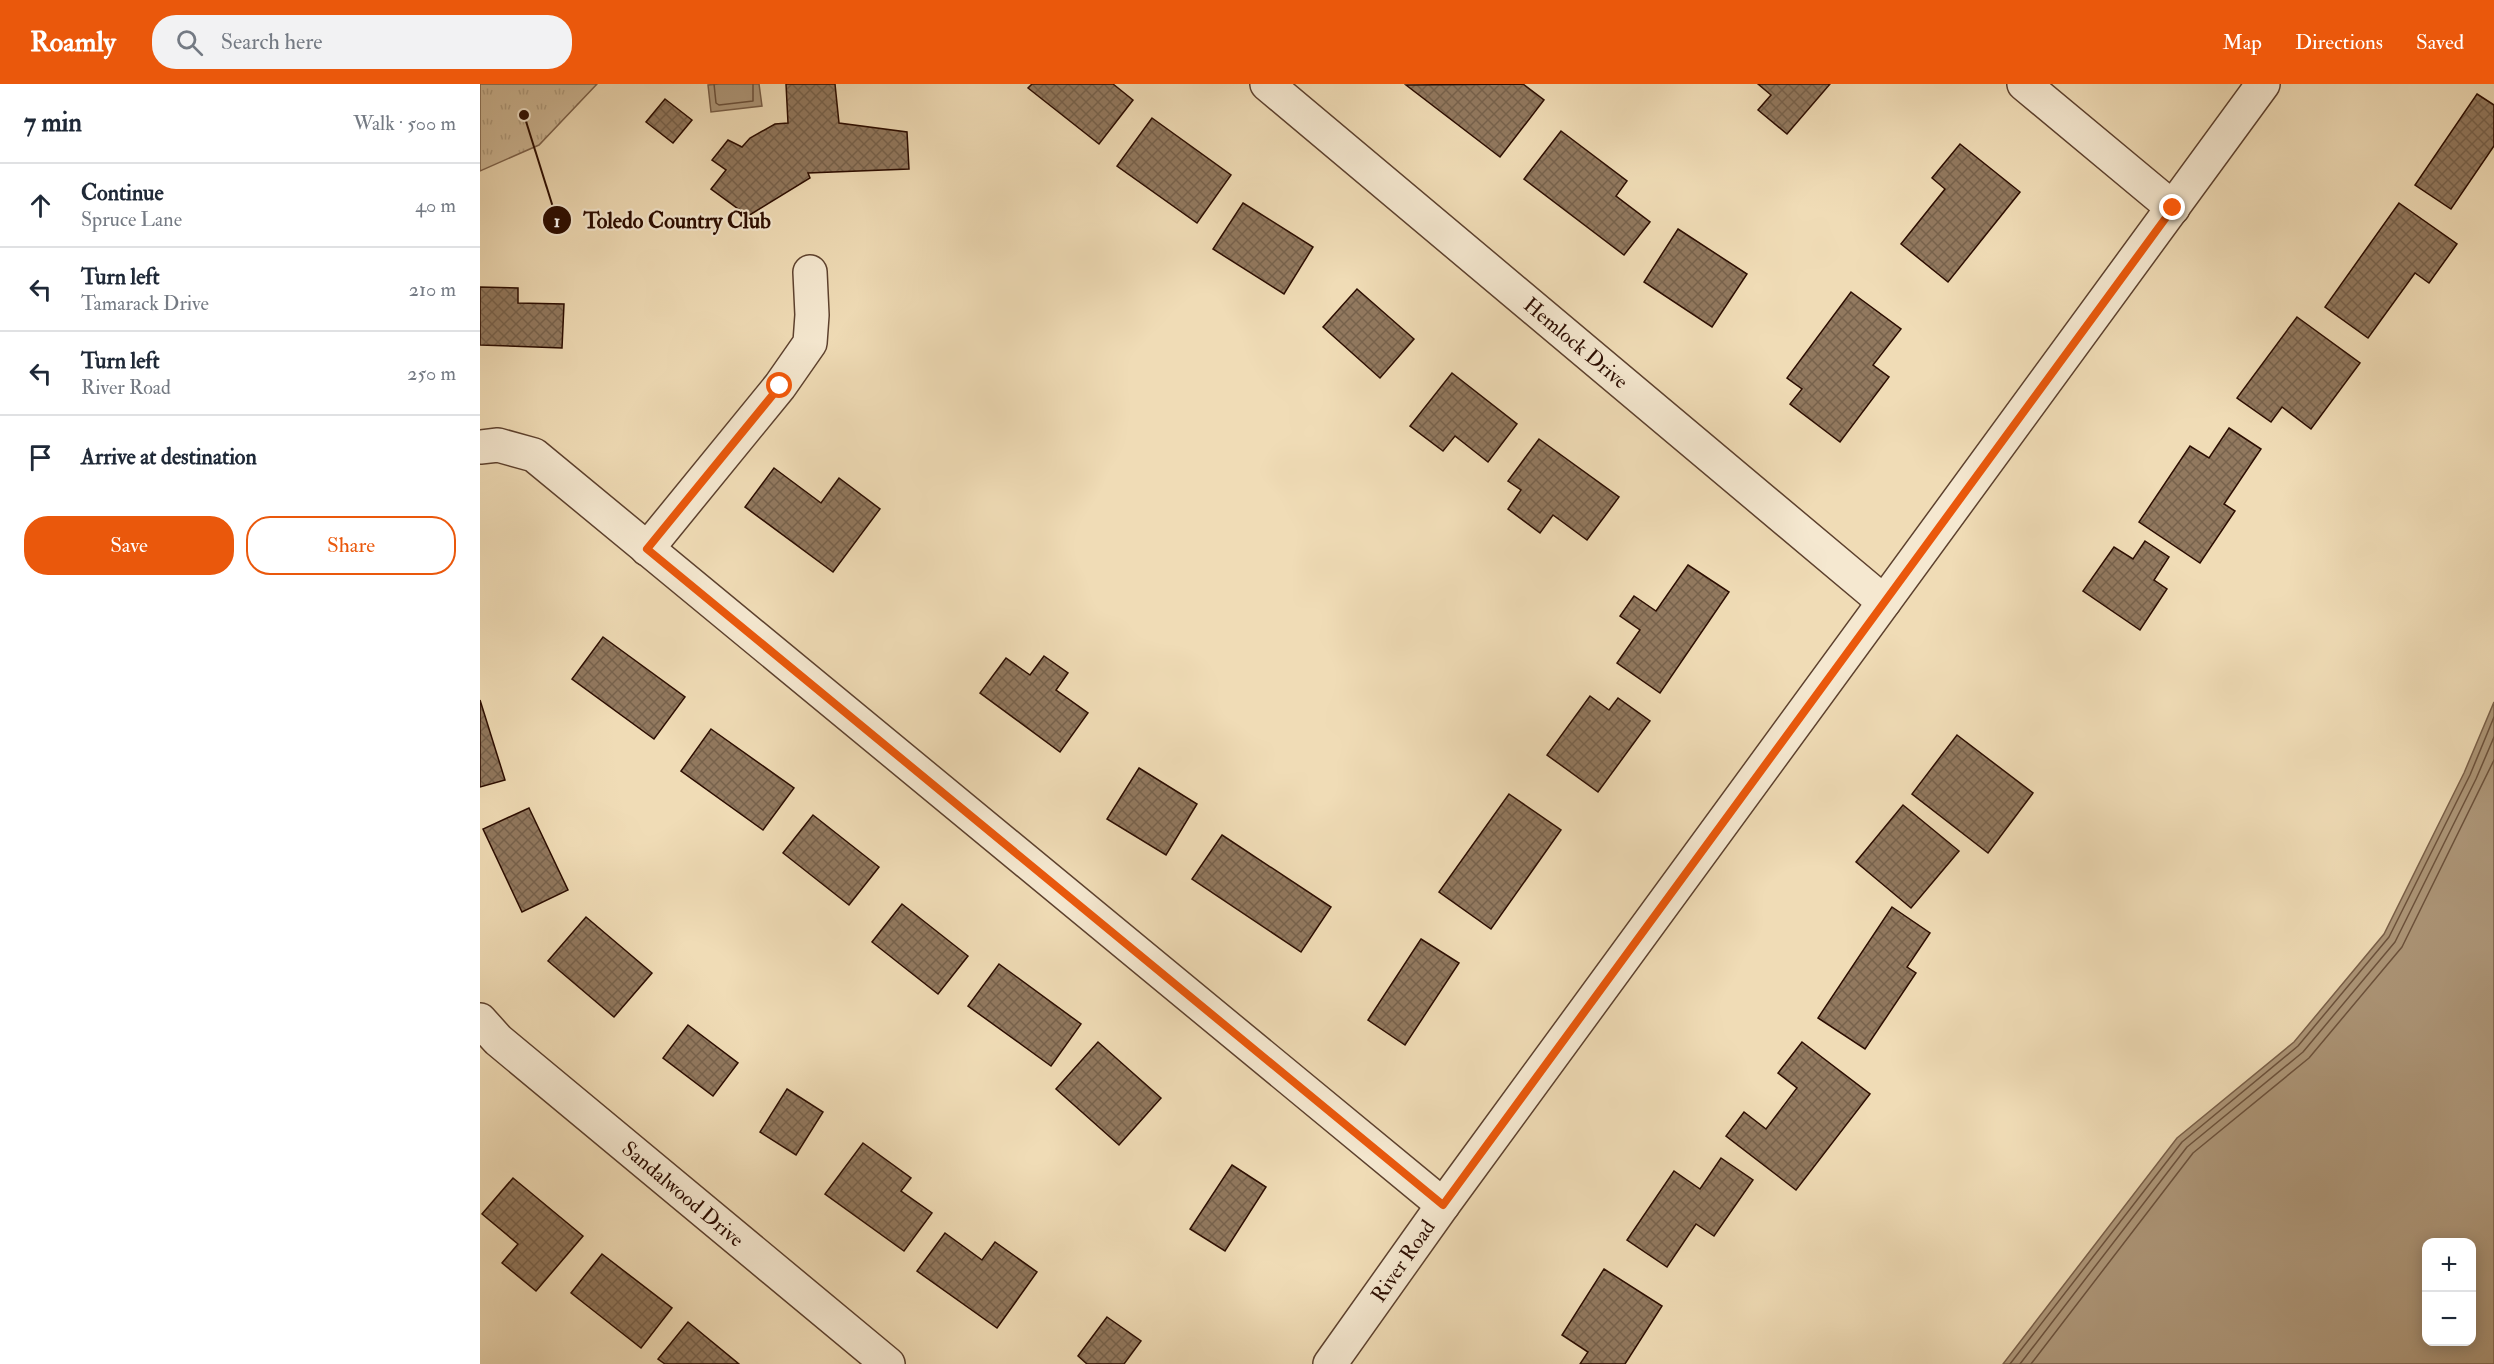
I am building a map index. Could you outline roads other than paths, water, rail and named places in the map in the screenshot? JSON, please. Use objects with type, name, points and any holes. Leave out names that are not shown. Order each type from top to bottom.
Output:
[{"type":"street","name":"Hemlock Drive","points":[[1267,84],[1884,602]]},
{"type":"street","points":[[2024,84],[2173,208]]},
{"type":"street","name":"River Road","points":[[1330,1364],[1443,1205],[2263,84]]},
{"type":"street","points":[[647,549],[780,386],[810,343],[813,315],[810,272]]},
{"type":"street","points":[[480,447],[498,445],[534,455],[1443,1205]]},
{"type":"street","name":"Sandalwood Drive","points":[[480,1020],[498,1040],[888,1364]]},
{"type":"water","points":[[759,84],[762,106],[711,112],[708,85]]},
{"type":"water","points":[[2494,702],[2494,1364],[2003,1364],[2177,1138],[2294,1042],[2384,934],[2464,773]]},
{"type":"place","name":"Toledo Country Club","points":[[524,115]]}]
